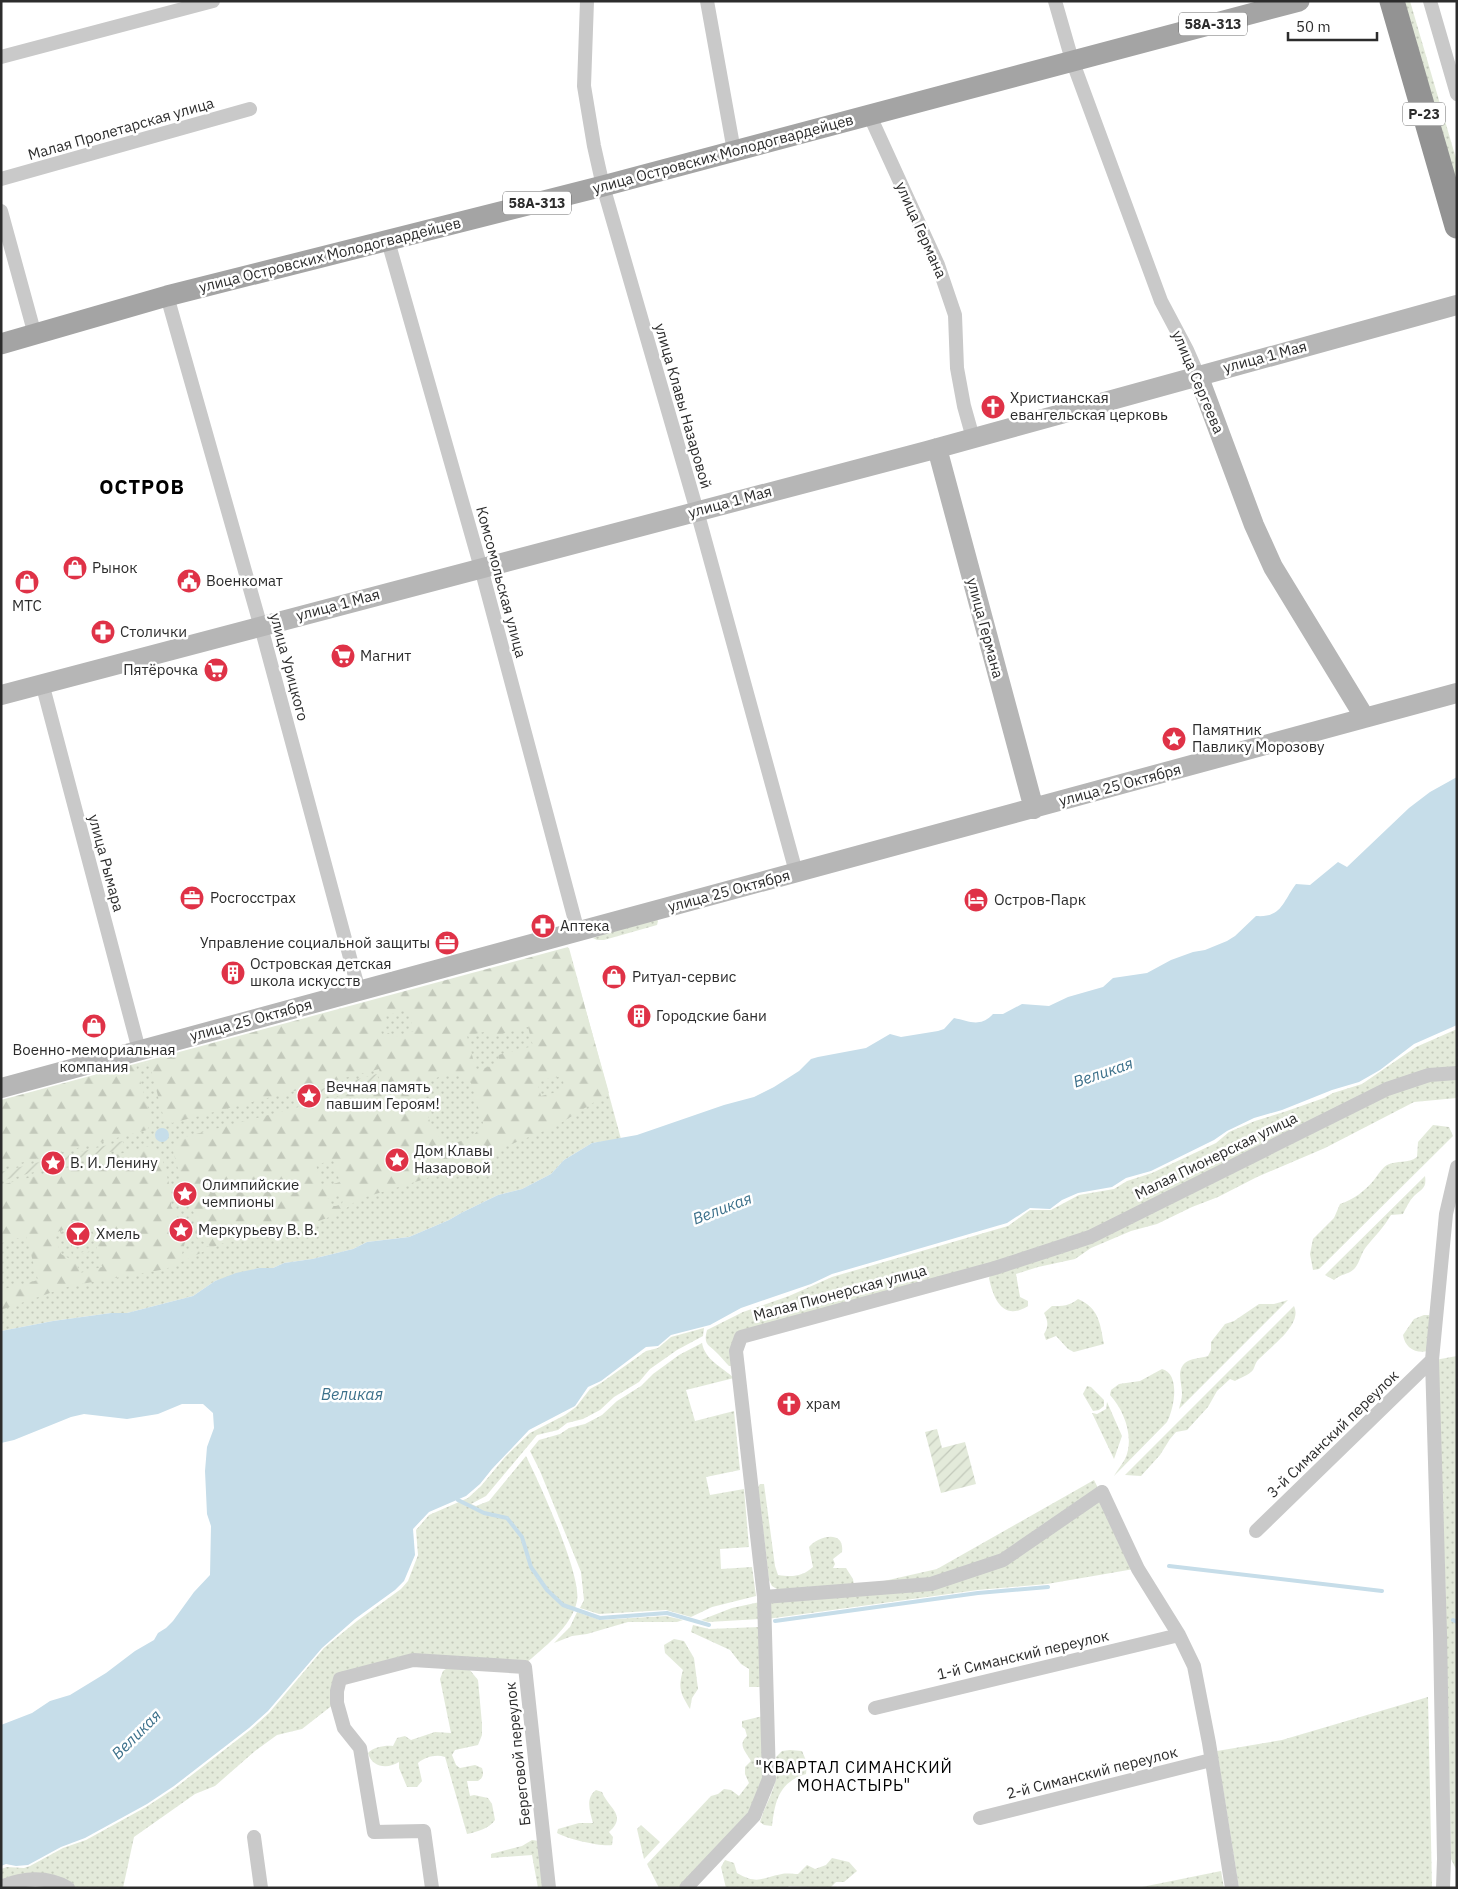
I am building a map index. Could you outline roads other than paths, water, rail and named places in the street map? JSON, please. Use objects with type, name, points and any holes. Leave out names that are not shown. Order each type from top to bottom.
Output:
[{"type":"highway","name":"Р-23","points":[[1392,1],[1457,226]]},
{"type":"main road","name":"улица Островских Молодогвардейцев","points":[[1,344],[167,296],[603,186],[1299,1]]},
{"type":"main road","name":"улица 1 Мая","points":[[1,695],[936,448],[1457,305]]},
{"type":"main road","name":"улица Сергеева","points":[[1198,375],[1254,525],[1273,567],[1365,718]]},
{"type":"main road","name":"улица Германа","points":[[936,448],[1034,808]]},
{"type":"main road","name":"улица 25 Октября","points":[[1,1088],[1457,693]]},
{"type":"street","points":[[1,57],[213,1]]},
{"type":"street","name":"улица Клавы Назаровой","points":[[587,1],[584,86],[603,186],[697,511],[796,872]]},
{"type":"street","points":[[707,1],[734,151]]},
{"type":"street","name":"улица Сергеева","points":[[1055,1],[1072,60],[1161,301],[1198,375]]},
{"type":"street","points":[[1430,1],[1457,94]]},
{"type":"street","name":"Малая Пролетарская улица","points":[[1,179],[250,110]]},
{"type":"street","name":"улица Германа","points":[[869,114],[938,265],[955,314],[957,368],[964,406],[973,438]]},
{"type":"street","points":[[1,211],[35,334]]},
{"type":"street","name":"Комсомольская улица","points":[[388,241],[481,568],[578,932]]},
{"type":"street","name":"улица Урицкого","points":[[167,296],[261,626],[358,991]]},
{"type":"street","name":"улица Рымара","points":[[42,683],[139,1050]]},
{"type":"street","name":"Малая Пионерская улица","points":[[686,1888],[754,1816],[769,1779],[764,1597],[736,1351],[741,1337],[995,1268],[1090,1237],[1387,1090],[1429,1075],[1457,1073]]},
{"type":"street","points":[[1443,1888],[1440,1643],[1432,1360],[1446,1214],[1457,1167]]},
{"type":"street","name":"3-й Симанский переулок","points":[[1256,1531],[1432,1360]]},
{"type":"street","points":[[764,1597],[931,1584],[1003,1560],[1102,1492],[1138,1569],[1179,1635],[1194,1666],[1232,1888]]},
{"type":"street","name":"1-й Симанский переулок","points":[[875,1708],[1179,1635]]},
{"type":"street","name":"Береговой переулок","points":[[432,1888],[424,1831],[374,1832],[360,1748],[344,1728],[337,1703],[340,1679],[413,1660],[525,1667],[549,1888]]},
{"type":"street","name":"2-й Симанский переулок","points":[[980,1818],[1211,1760]]},
{"type":"street","points":[[254,1837],[261,1888]]},
{"type":"street","points":[[1,1887],[37,1878],[54,1881],[68,1888]]},
{"type":"water","name":"Великая","points":[[1457,777],[1457,1025],[1414,1044],[1380,1070],[1359,1082],[1332,1090],[1282,1110],[1254,1118],[1151,1171],[1126,1178],[1112,1187],[1078,1193],[1062,1200],[1050,1209],[1030,1208],[1007,1223],[832,1274],[811,1284],[741,1308],[710,1325],[671,1335],[658,1346],[646,1347],[601,1381],[588,1387],[575,1406],[529,1430],[480,1484],[466,1496],[429,1512],[413,1529],[415,1555],[404,1581],[395,1590],[355,1619],[322,1648],[268,1711],[249,1728],[174,1786],[147,1804],[85,1838],[61,1847],[28,1865],[16,1866],[6,1864],[1,1866],[1,1725],[32,1713],[50,1701],[70,1695],[154,1640],[158,1633],[173,1621],[194,1592],[210,1575],[211,1526],[207,1514],[205,1471],[207,1447],[214,1428],[213,1413],[203,1404],[182,1404],[158,1414],[127,1419],[84,1414],[1,1443],[1,1331],[53,1321],[111,1313],[127,1313],[193,1296],[215,1281],[236,1273],[259,1268],[273,1268],[284,1263],[312,1259],[353,1249],[367,1242],[409,1237],[449,1220],[498,1195],[522,1189],[551,1174],[564,1160],[592,1143],[637,1135],[724,1105],[754,1097],[799,1071],[811,1059],[866,1048],[890,1034],[901,1037],[938,1031],[944,1029],[954,1018],[979,1022],[984,1021],[993,1014],[1003,1014],[1022,1004],[1049,1006],[1068,997],[1103,987],[1113,978],[1147,973],[1171,960],[1227,941],[1256,916],[1265,916],[1277,911],[1296,884],[1310,885],[1338,862],[1347,867],[1409,808],[1430,792]]},
{"type":"water","points":[[159,1128],[165,1128],[169,1135],[165,1142],[159,1142],[155,1138],[155,1132]]},
{"type":"waterway","points":[[458,1500],[484,1513],[507,1518],[522,1537],[531,1567],[547,1590],[563,1605],[600,1618],[667,1613],[709,1625]]},
{"type":"waterway","points":[[1169,1566],[1382,1591]]},
{"type":"waterway","points":[[775,1621],[978,1593],[1048,1587]]},
{"type":"waterway","points":[[1453,1620],[1457,1622]]},
{"type":"place","name":"Христианская евангельская церковь","points":[[993,407]]},
{"type":"place","name":"Рынок","points":[[75,568]]},
{"type":"place","name":"Военкомат","points":[[189,581]]},
{"type":"place","name":"МТС","points":[[27,582]]},
{"type":"place","name":"Столички","points":[[103,632]]},
{"type":"place","name":"Магнит","points":[[343,656]]},
{"type":"place","name":"Пятёрочка","points":[[216,670]]},
{"type":"place","name":"Памятник Павлику Морозову","points":[[1174,739]]},
{"type":"place","name":"Росгосстрах","points":[[192,898]]},
{"type":"place","name":"Остров-Парк","points":[[976,900]]},
{"type":"place","name":"Аптека","points":[[543,926]]},
{"type":"place","name":"Управление социальной защиты","points":[[447,943]]},
{"type":"place","name":"Островская детская школа искусств","points":[[233,973]]},
{"type":"place","name":"Ритуал-сервис","points":[[614,977]]},
{"type":"place","name":"Городские бани","points":[[639,1016]]},
{"type":"place","name":"Военно-мемориальная компания","points":[[94,1026]]},
{"type":"place","name":"Вечная память павшим Героям!","points":[[309,1096]]},
{"type":"place","name":"Дом Клавы Назаровой","points":[[397,1160]]},
{"type":"place","name":"В. И. Ленину","points":[[53,1163]]},
{"type":"place","name":"Олимпийские чемпионы","points":[[185,1194]]},
{"type":"place","name":"Меркурьеву В. В.","points":[[181,1230]]},
{"type":"place","name":"Хмель","points":[[78,1234]]},
{"type":"place","name":"храм","points":[[789,1404]]},
{"type":"district","name":"ОСТРОВ","points":[[142,487]]},
{"type":"district","name":"\"КВАРТАЛ СИМАНСКИЙ МОНАСТЫРЬ\"","points":[[854,1776]]}]
